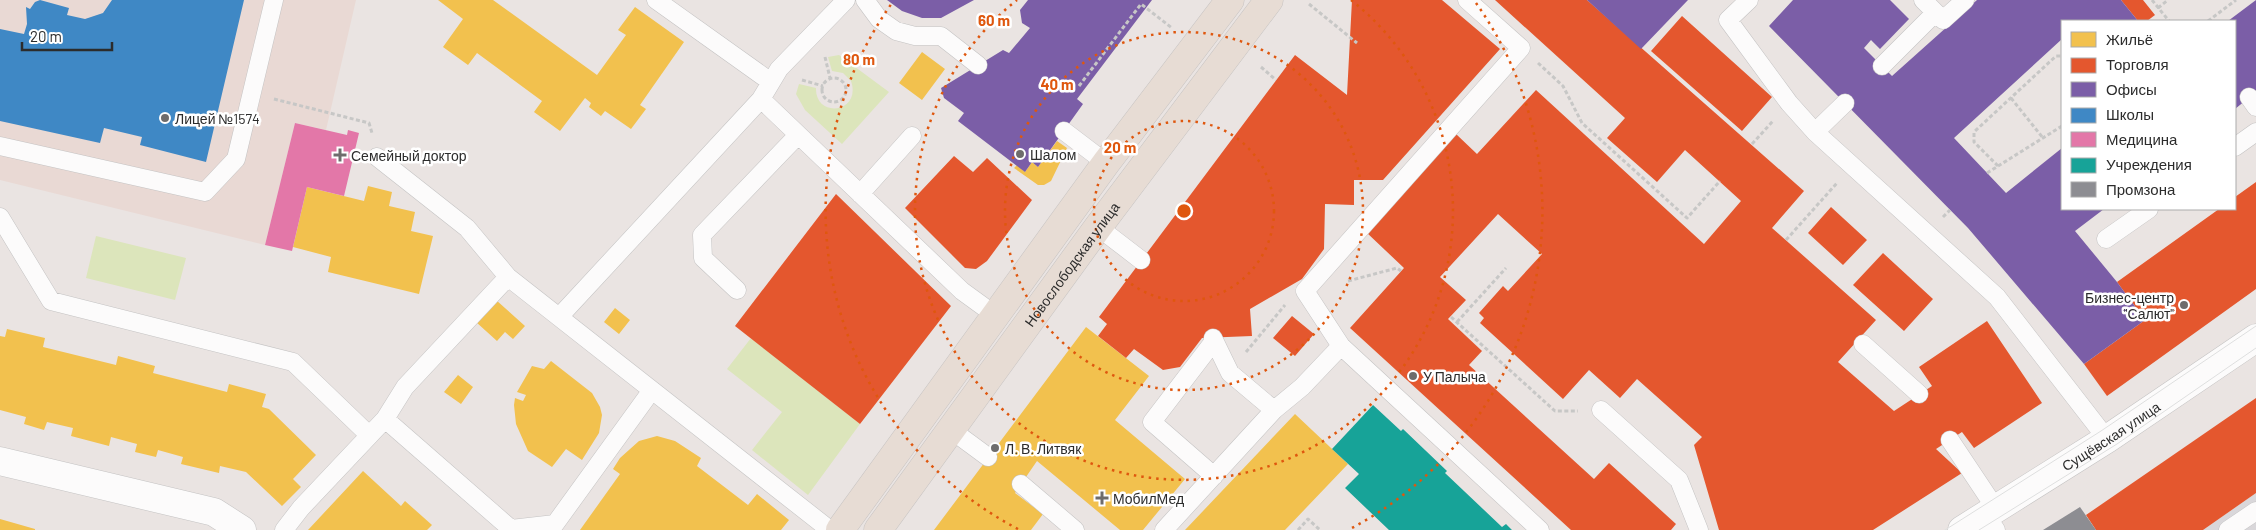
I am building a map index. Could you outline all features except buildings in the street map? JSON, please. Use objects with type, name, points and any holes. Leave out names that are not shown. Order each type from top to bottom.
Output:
[{"type":"main road","points":[[840,530],[1106,164],[1230,0]]},
{"type":"main road","name":"Новослободская улица","points":[[878,530],[1098,227],[1269,0]]},
{"type":"street","name":"Сущёвская улица","points":[[1962,530],[1993,518],[2256,338]]},
{"type":"street","points":[[0,461],[214,512],[242,530]]},
{"type":"lane","points":[[0,146],[205,192],[236,159],[274,0]]},
{"type":"lane","points":[[656,0],[771,82]]},
{"type":"lane","points":[[559,317],[760,99],[779,69],[846,0]]},
{"type":"lane","points":[[864,0],[879,19],[896,31],[915,36],[941,36],[978,65]]},
{"type":"lane","points":[[1467,0],[1521,48],[1306,291],[1341,346],[1540,530]]},
{"type":"lane","points":[[1749,0],[1728,20],[1789,103],[1815,132],[1997,297],[2108,439]]},
{"type":"lane","points":[[1923,0],[1943,20],[1965,0]]},
{"type":"lane","points":[[1882,66],[1935,13]]},
{"type":"lane","points":[[760,99],[962,291],[995,316]]},
{"type":"lane","points":[[1815,132],[1845,103]]},
{"type":"lane","points":[[1064,131],[1106,164]]},
{"type":"lane","points":[[2236,146],[2256,132]]},
{"type":"lane","points":[[736,290],[703,258],[702,235],[798,135]]},
{"type":"lane","points":[[860,194],[912,136]]},
{"type":"lane","points":[[377,157],[467,228],[508,276],[830,530]]},
{"type":"lane","points":[[2106,240],[2148,210]]},
{"type":"lane","points":[[0,217],[51,301],[293,362],[369,435]]},
{"type":"lane","points":[[1098,227],[1141,260]]},
{"type":"lane","points":[[284,530],[384,419],[405,387],[508,276]]},
{"type":"lane","points":[[1214,476],[1152,422],[1214,340],[1230,373],[1274,410]]},
{"type":"lane","points":[[1863,344],[1919,394]]},
{"type":"lane","points":[[1164,530],[1274,410],[1302,388],[1341,346]]},
{"type":"lane","points":[[384,419],[511,529],[554,524],[652,390]]},
{"type":"lane","points":[[1601,410],[1679,480],[1699,530]]},
{"type":"lane","points":[[950,429],[988,457]]},
{"type":"lane","points":[[1950,440],[1993,518]]},
{"type":"lane","points":[[1021,484],[1075,530]]},
{"type":"lane","points":[[2228,530],[2256,511]]},
{"type":"path","points":[[2152,0],[2168,20]]},
{"type":"path","points":[[2158,8],[2168,0]]},
{"type":"path","points":[[2209,20],[2236,0]]},
{"type":"path","points":[[1079,86],[1141,4],[1173,28]]},
{"type":"path","points":[[1309,4],[1357,43]]},
{"type":"path","points":[[1521,48],[1563,86],[1582,123],[1687,218],[1720,181]]},
{"type":"path","points":[[1998,166],[1974,142],[1974,132],[2056,56],[2061,56]]},
{"type":"path","points":[[1261,68],[1276,80]]},
{"type":"path","points":[[833,78],[840,79],[846,86],[845,95],[838,101],[828,100],[822,91],[825,82],[833,78]]},
{"type":"path","points":[[252,94],[369,123],[377,157]]},
{"type":"path","points":[[2011,98],[2043,138]]},
{"type":"path","points":[[1752,144],[1789,103]]},
{"type":"path","points":[[1987,173],[2061,127]]},
{"type":"path","points":[[1786,240],[1852,166]]},
{"type":"path","points":[[1230,373],[1280,308],[1306,291],[1397,268],[1401,272]]},
{"type":"path","points":[[1457,322],[1506,268]]},
{"type":"path","points":[[1451,317],[1555,411],[1601,410]]},
{"type":"path","points":[[1298,530],[1308,519],[1320,530]]},
{"type":"shaded area","name":"Лицей №1574","points":[[0,0],[356,0],[326,130],[295,123],[265,245],[0,180]]},
{"type":"shaded area","points":[[2256,493],[2256,530],[2203,530]]},
{"type":"green space","points":[[839,55],[889,92],[842,144],[805,110],[796,94],[799,84],[816,88],[818,98],[830,108],[837,108],[850,100],[853,92],[851,81],[843,73],[832,71],[828,57]]},
{"type":"green space","points":[[96,236],[186,258],[175,300],[86,278]]},
{"type":"green space","points":[[751,338],[860,424],[808,495],[752,450],[782,412],[727,369]]},
{"type":"tram line","points":[[1945,530],[2101,431],[2256,326]]},
{"type":"tram line","points":[[1979,530],[2117,444],[2256,348]]},
{"type":"place","name":"Лицей №1574","points":[[165,118]]},
{"type":"place","name":"Шалом","points":[[1020,154]]},
{"type":"place","name":"Семейный доктор","points":[[340,155]]},
{"type":"place","name":"Бизнес-центр \"Салют\"","points":[[2184,305]]},
{"type":"place","name":"У Палыча","points":[[1413,376]]},
{"type":"place","name":"Л. В. Литвяк","points":[[995,448]]},
{"type":"place","name":"МобилМед","points":[[1102,498]]}]
